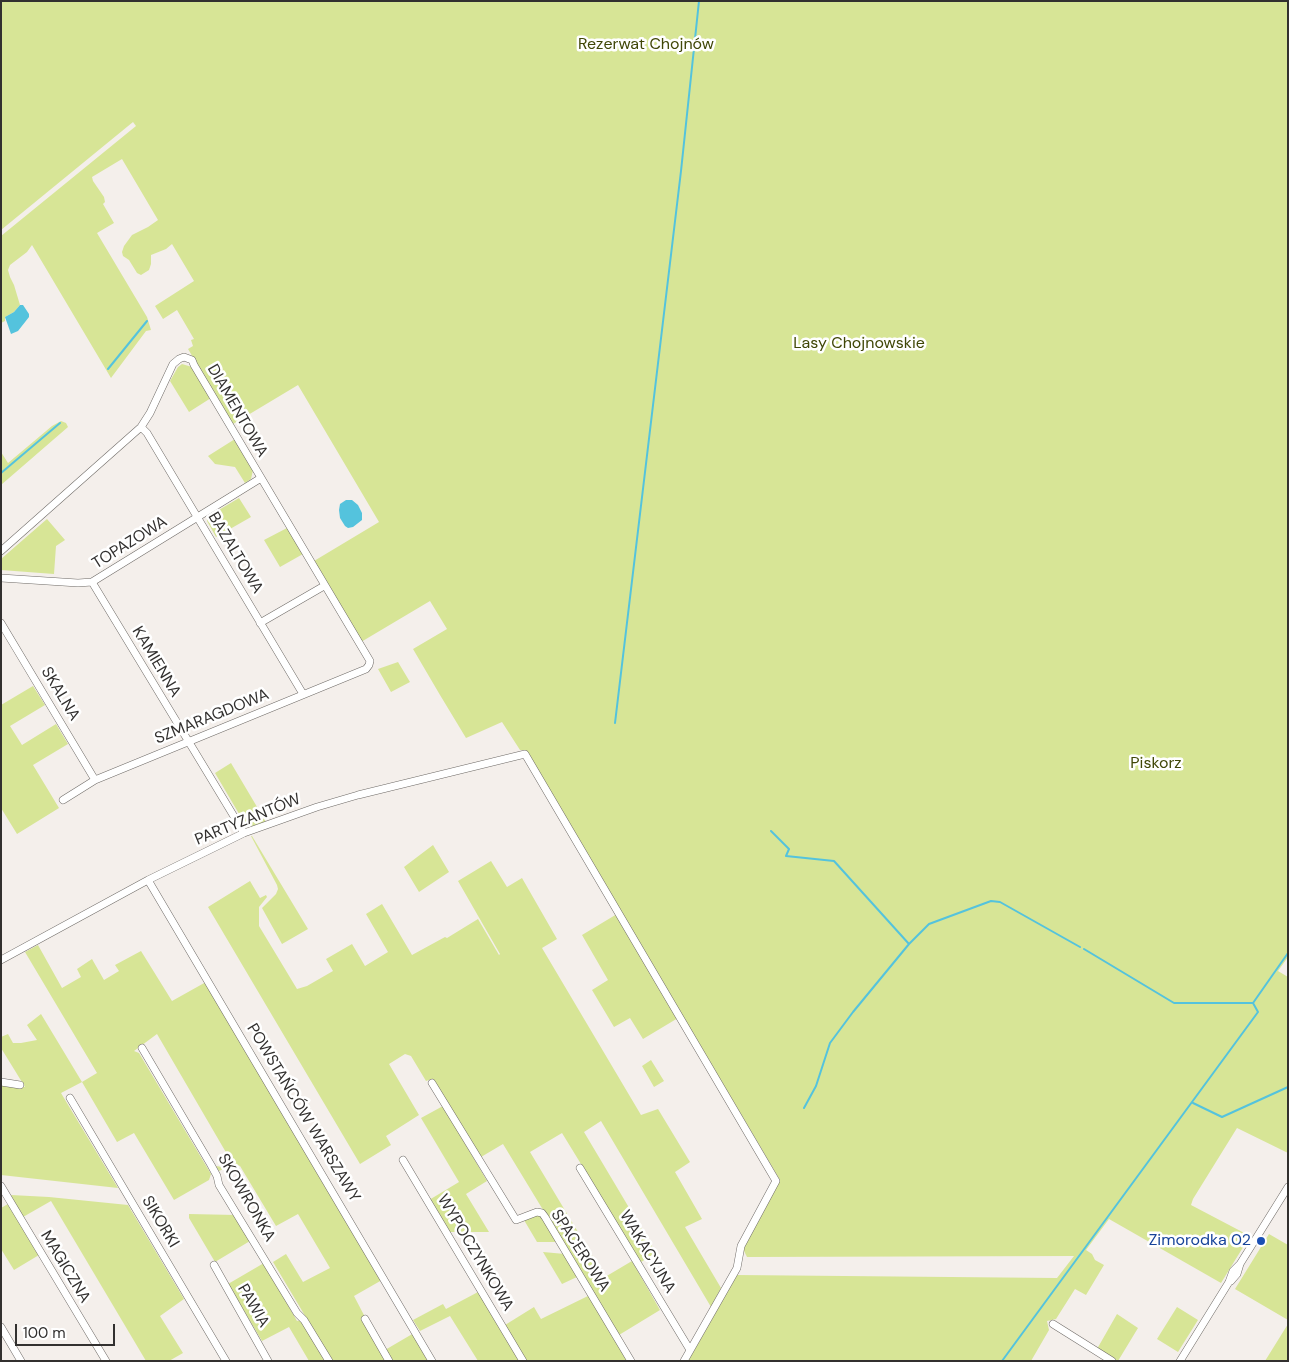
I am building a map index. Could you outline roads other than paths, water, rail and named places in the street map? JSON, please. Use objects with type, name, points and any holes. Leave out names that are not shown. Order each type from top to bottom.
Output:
[{"type":"street","name":"DIAMENTOWA","points":[[1,551],[141,427],[176,361],[182,358],[189,359],[194,364],[370,662]]},
{"type":"street","name":"BAZALTOWA","points":[[141,427],[147,433],[303,694]]},
{"type":"street","name":"TOPAZOWA","points":[[1,578],[78,583],[92,582],[260,478]]},
{"type":"street","name":"KAMIENNA","points":[[92,582],[244,833]]},
{"type":"street","points":[[260,623],[324,586]]},
{"type":"street","name":"SKALNA","points":[[1,623],[95,780]]},
{"type":"street","name":"SZMARAGDOWA","points":[[63,800],[95,780],[366,668],[370,662]]},
{"type":"street","name":"PARTYZANTÓW","points":[[1,960],[148,880],[244,833],[317,807],[358,795],[525,754],[776,1181],[742,1246],[737,1268],[690,1350]]},
{"type":"street","name":"POWSTAŃCÓW WARSZAWY","points":[[148,880],[432,1361]]},
{"type":"street","name":"SKOWRONKA","points":[[142,1048],[211,1164],[220,1185],[297,1313],[304,1320],[329,1361]]},
{"type":"street","points":[[1,1082],[20,1084]]},
{"type":"street","name":"SPACEROWA","points":[[432,1083],[516,1220],[537,1212],[542,1213],[546,1217],[631,1361]]},
{"type":"street","name":"SIKORKI","points":[[70,1098],[226,1361]]},
{"type":"street","name":"WYPOCZYNKOWA","points":[[403,1160],[523,1361]]},
{"type":"street","name":"WAKACYJNA","points":[[580,1168],[690,1350]]},
{"type":"street","name":"MAGICZNA","points":[[1,1186],[106,1361]]},
{"type":"street","points":[[1180,1361],[1229,1282],[1233,1272],[1240,1264],[1288,1187]]},
{"type":"street","name":"PAWIA","points":[[214,1265],[268,1361]]},
{"type":"street","points":[[365,1319],[390,1361]]},
{"type":"street","points":[[1052,1324],[1112,1361]]},
{"type":"street","points":[[1,1327],[21,1361]]},
{"type":"street","points":[[684,1361],[690,1350]]},
{"type":"water","points":[[20,305],[23,305],[29,317],[18,331],[11,334],[5,317],[14,312]]},
{"type":"water","points":[[346,500],[352,500],[358,505],[362,513],[362,520],[353,527],[348,528],[340,518],[339,510],[340,504]]},
{"type":"waterway","points":[[615,723],[681,171],[699,1]]},
{"type":"waterway","points":[[108,369],[147,321]]},
{"type":"waterway","points":[[1,473],[60,423]]},
{"type":"waterway","points":[[771,831],[789,849],[786,856],[834,861],[909,944]]},
{"type":"waterway","points":[[804,1108],[816,1086],[830,1043],[909,944],[929,924],[991,901],[1000,902],[1080,947]]},
{"type":"waterway","points":[[1084,949],[1174,1003],[1252,1003]]},
{"type":"waterway","points":[[1002,1361],[1258,1012],[1253,1003],[1288,953]]},
{"type":"waterway","points":[[1193,1103],[1222,1117],[1288,1087]]},
{"type":"place","name":"Zimorodka 02","points":[[1261,1241]]},
{"type":"park label","name":"Rezerwat Chojnów","points":[[646,45]]},
{"type":"park label","name":"Lasy Chojnowskie","points":[[859,344]]},
{"type":"park label","name":"Piskorz","points":[[1156,764]]}]
